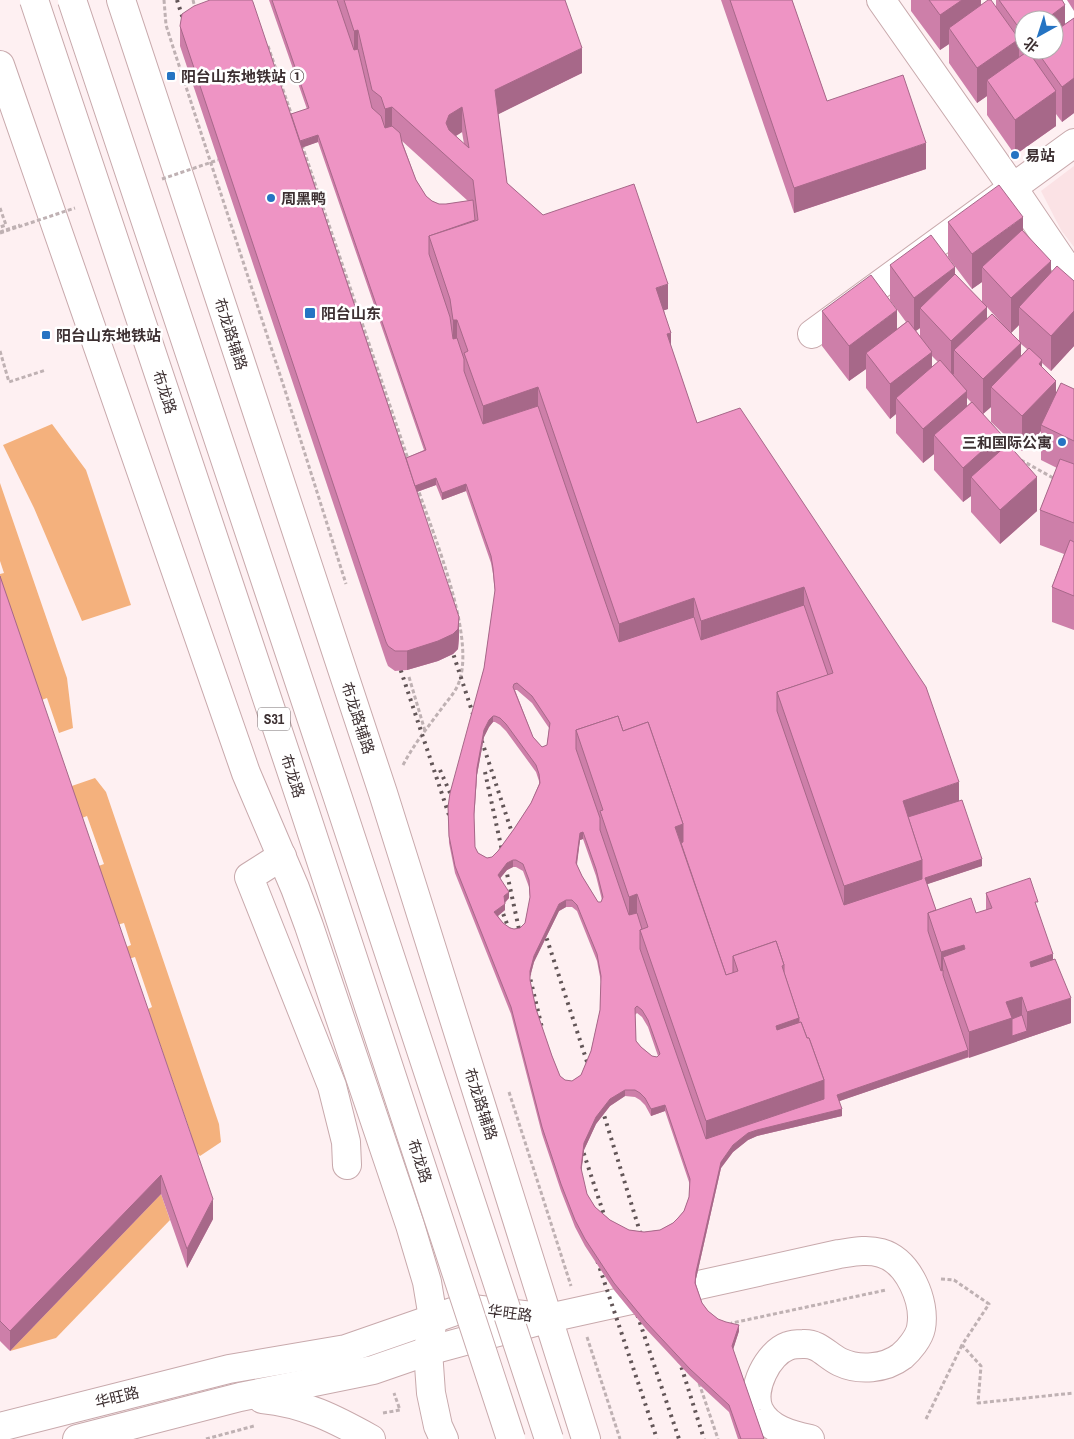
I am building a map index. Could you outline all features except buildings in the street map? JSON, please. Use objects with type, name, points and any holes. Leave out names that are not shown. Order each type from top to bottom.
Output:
[{"type":"main road","name":"布龙路","points":[[34,0],[301,799],[511,1439]]},
{"type":"main road","name":"S31","points":[[72,0],[549,1439]]},
{"type":"main road","name":"布龙路辅路","points":[[121,0],[380,784],[586,1439]]},
{"type":"main road","points":[[881,0],[1063,262],[1074,273]]},
{"type":"main road","points":[[1054,0],[1074,29]]},
{"type":"main road","points":[[0,65],[246,773],[282,856],[309,926],[410,1225],[427,1282],[433,1318],[428,1351],[431,1393],[438,1426],[444,1439]]},
{"type":"main road","points":[[812,334],[1074,143]]},
{"type":"main road","points":[[282,856],[249,877],[332,1086],[346,1142],[348,1165]]},
{"type":"main road","points":[[295,888],[345,953],[507,1439]]},
{"type":"main road","points":[[549,1318],[840,1254],[860,1251],[882,1253],[900,1264],[913,1284],[922,1307],[921,1330],[910,1348],[890,1363],[867,1368],[841,1362],[819,1346],[806,1344],[788,1346],[766,1364],[761,1376],[757,1394],[759,1410],[770,1423],[786,1434],[810,1439]]},
{"type":"main road","name":"华旺路","points":[[0,1427],[229,1369],[346,1349],[464,1308],[549,1318]]},
{"type":"main road","name":"华旺路","points":[[78,1439],[240,1396],[372,1370],[428,1351],[549,1318]]},
{"type":"main road","points":[[240,1396],[298,1405],[329,1417],[371,1439]]},
{"type":"path","points":[[192,0],[198,16]]},
{"type":"path","points":[[267,43],[293,118]]},
{"type":"path","points":[[299,137],[409,463]]},
{"type":"path","points":[[0,208],[6,225],[0,227]]},
{"type":"path","points":[[0,232],[20,225]]},
{"type":"path","points":[[0,352],[9,382],[46,370]]},
{"type":"path","points":[[1015,457],[1060,481]]},
{"type":"path","points":[[403,766],[413,746],[456,689],[463,665],[463,648],[458,609],[416,482]]},
{"type":"path","points":[[408,677],[425,730]]},
{"type":"path","points":[[926,1420],[962,1345],[989,1304],[954,1280],[933,1279]]},
{"type":"path","points":[[587,1338],[620,1439]]},
{"type":"path","points":[[962,1345],[981,1366],[978,1403],[1074,1392]]},
{"type":"path","points":[[394,1392],[400,1410]]},
{"type":"shaded area","points":[[1074,166],[1074,247],[1061,230],[1041,191]]},
{"type":"shaded area","points":[[52,424],[86,470],[131,605],[82,621],[34,508],[3,445]]},
{"type":"shaded area","points":[[0,483],[67,678],[73,728],[59,733],[47,698],[36,702],[0,596],[0,574],[4,573],[0,561]]},
{"type":"shaded area","points":[[95,778],[106,792],[219,1124],[221,1142],[200,1156],[186,1140],[191,1134],[148,1009],[152,1007],[135,957],[125,960],[121,949],[131,945],[124,923],[113,926],[93,868],[104,864],[87,816],[77,820],[66,788]]},
{"type":"shaded area","points":[[161,1194],[170,1220],[56,1338],[10,1351]]},
{"type":"railway","points":[[177,0],[186,28]]},
{"type":"railway","points":[[449,641],[516,845]]},
{"type":"railway","points":[[396,656],[453,827]]},
{"type":"railway","points":[[440,770],[455,804]]},
{"type":"railway","points":[[485,772],[522,943]]},
{"type":"railway","points":[[498,900],[513,940]]},
{"type":"railway","points":[[542,924],[591,1074]]},
{"type":"railway","points":[[527,965],[542,1028]]},
{"type":"railway","points":[[600,1102],[644,1245]]},
{"type":"railway","points":[[579,1139],[608,1227]]},
{"type":"railway","points":[[595,1254],[657,1439]]},
{"type":"railway","points":[[635,1308],[679,1439]]},
{"type":"railway","points":[[677,1353],[704,1439]]},
{"type":"place","name":"阳台山东地铁站 ①","points":[[171,76]]},
{"type":"place","name":"易站","points":[[1015,155]]},
{"type":"place","name":"周黑鸭","points":[[271,198]]},
{"type":"place","name":"阳台山东","points":[[310,313]]},
{"type":"place","name":"阳台山东地铁站","points":[[46,335]]},
{"type":"place","name":"三和国际公寓","points":[[1062,442]]}]
